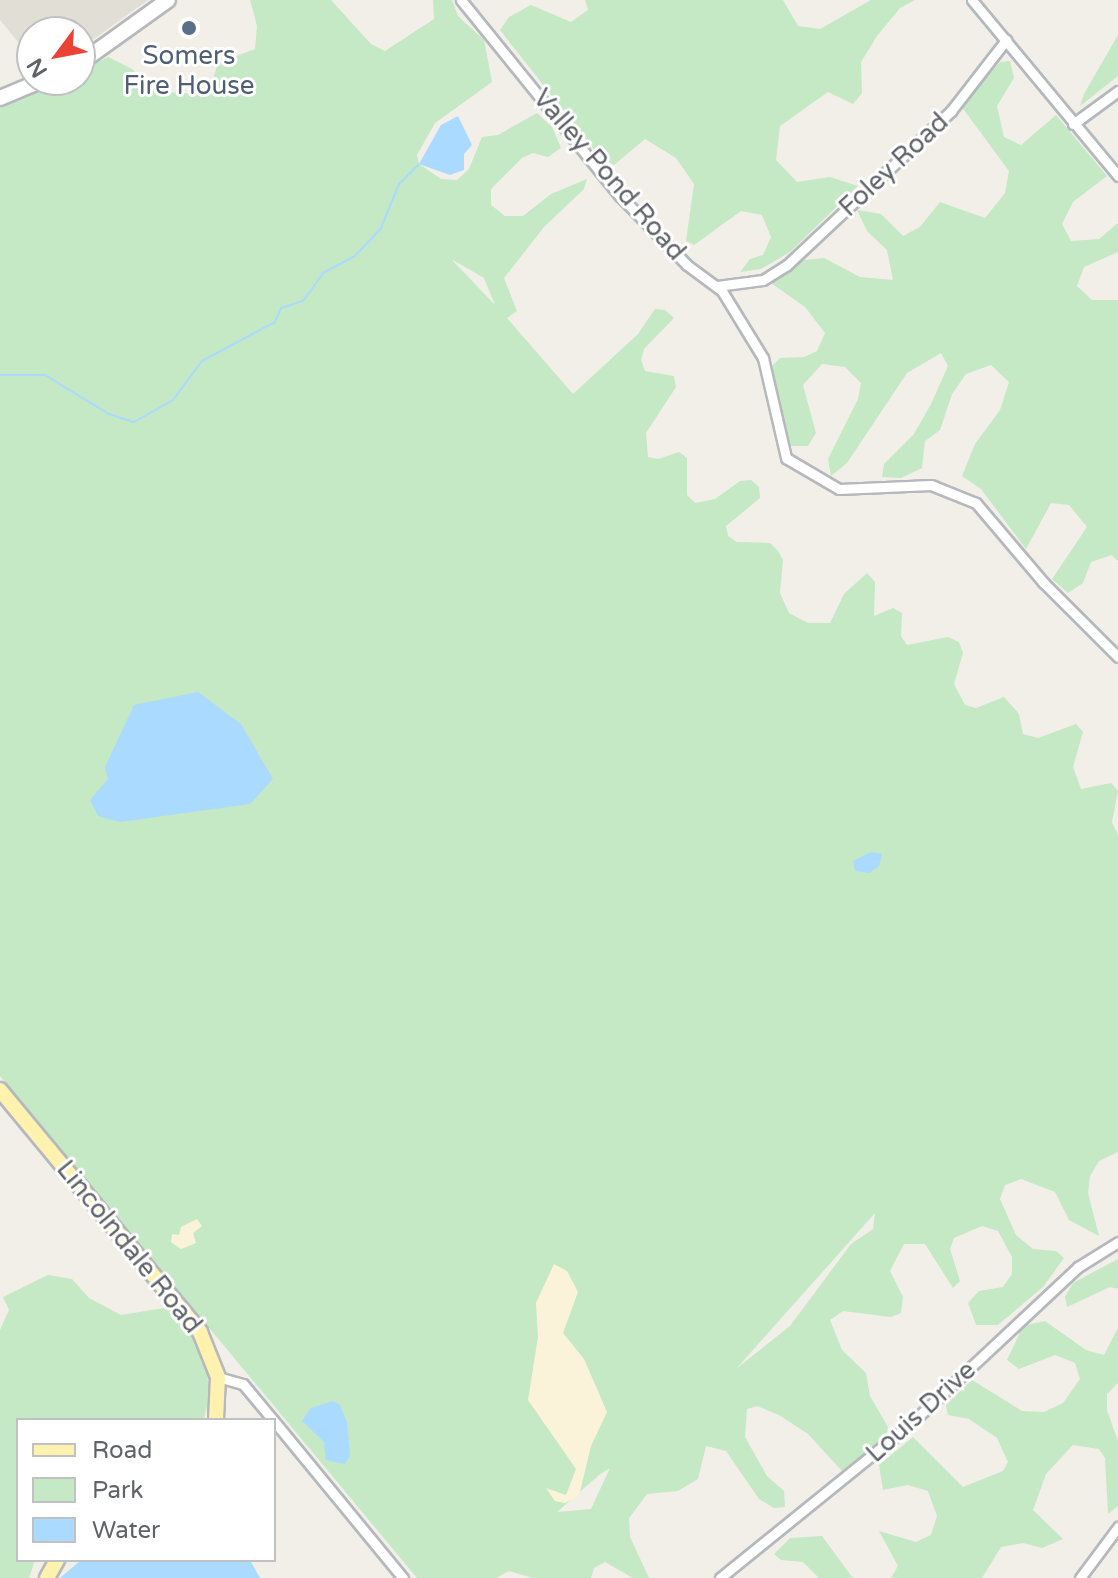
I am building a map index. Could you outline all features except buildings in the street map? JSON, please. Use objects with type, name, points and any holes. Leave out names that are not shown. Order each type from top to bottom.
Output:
[{"type":"main road","points":[[96,52],[168,0]]},
{"type":"main road","name":"Lincolndale Road","points":[[0,1090],[191,1320],[218,1377],[216,1418]]},
{"type":"street","name":"Valley Pond Road","points":[[461,0],[620,196],[687,265],[717,286],[763,358],[786,458],[839,489],[931,485],[976,503],[1043,582],[1118,657]]},
{"type":"street","points":[[972,0],[1118,176]]},
{"type":"street","name":"Foley Road","points":[[717,286],[763,280],[787,265],[951,111],[1006,40]]},
{"type":"street","points":[[1073,124],[1118,91]]},
{"type":"street","name":"Louis Drive","points":[[720,1578],[900,1433],[1078,1267],[1118,1242]]},
{"type":"street","points":[[218,1377],[243,1384],[272,1418]]},
{"type":"street","points":[[276,1422],[403,1578]]},
{"type":"street","points":[[1080,1578],[1118,1527]]},
{"type":"shaded area","points":[[0,0],[148,0],[96,37],[96,16],[16,16],[16,40],[0,20]]},
{"type":"green space","points":[[250,0],[331,0],[371,44],[385,51],[434,19],[433,0],[452,0],[458,16],[484,40],[492,82],[435,123],[417,155],[419,164],[441,179],[457,180],[469,169],[482,137],[498,135],[537,113],[552,127],[561,148],[548,157],[533,153],[522,158],[491,189],[491,205],[505,216],[523,216],[551,194],[587,179],[584,189],[544,227],[504,278],[517,311],[507,318],[573,394],[638,334],[655,309],[665,310],[674,318],[644,349],[641,360],[645,371],[674,376],[676,387],[646,433],[648,457],[658,459],[679,452],[687,458],[687,495],[695,503],[715,499],[740,481],[751,480],[759,487],[760,498],[726,526],[728,536],[737,542],[770,543],[778,551],[783,560],[780,593],[789,613],[808,623],[830,623],[844,594],[867,573],[875,582],[874,616],[893,608],[902,613],[901,636],[907,645],[948,637],[959,642],[963,653],[954,684],[965,705],[976,708],[1004,697],[1019,714],[1023,734],[1038,738],[1076,724],[1083,732],[1073,767],[1081,789],[1111,783],[1118,791],[1112,822],[1118,835],[1118,1152],[1099,1161],[1090,1176],[1088,1193],[1099,1236],[1069,1220],[1055,1192],[1021,1179],[1005,1185],[1000,1199],[1016,1235],[1033,1249],[1056,1251],[1064,1258],[1043,1287],[998,1325],[976,1325],[968,1303],[979,1291],[1003,1287],[1012,1274],[1012,1257],[998,1231],[982,1226],[954,1238],[950,1249],[960,1281],[953,1288],[925,1244],[904,1244],[890,1271],[903,1297],[901,1313],[891,1317],[843,1311],[830,1320],[842,1350],[866,1373],[870,1396],[888,1427],[886,1438],[842,1471],[808,1434],[779,1415],[757,1406],[747,1409],[745,1437],[767,1476],[784,1491],[785,1507],[774,1508],[759,1499],[726,1451],[706,1446],[698,1479],[678,1491],[647,1494],[629,1518],[630,1537],[649,1578],[633,1578],[605,1562],[594,1568],[591,1578],[533,1578],[509,1571],[496,1578],[417,1578],[0,1076],[0,106],[24,96],[96,96],[96,63],[108,57],[132,69],[156,92],[208,94],[218,63],[255,49],[257,26]],"holes":[[[453,260],[484,278],[495,305]],[[875,1213],[873,1229],[851,1244],[790,1326],[736,1369]],[[610,1468],[591,1509],[557,1512],[599,1475]]]},
{"type":"green space","points":[[585,0],[783,0],[798,26],[820,29],[871,0],[915,0],[900,8],[861,62],[862,93],[853,104],[828,92],[780,126],[776,160],[797,182],[830,177],[858,186],[790,252],[761,269],[740,272],[750,259],[763,255],[771,237],[762,215],[741,211],[694,245],[686,241],[694,184],[676,158],[645,139],[614,165],[601,158],[500,30],[509,17],[531,5],[571,22],[588,10]]},
{"type":"green space","points":[[1118,35],[1118,76],[1080,106],[1084,94]]},
{"type":"green space","points":[[1010,61],[1014,78],[997,106],[1004,137],[1021,145],[1056,115],[1107,176],[1073,202],[1062,224],[1071,241],[1099,239],[1118,223],[1118,252],[1084,267],[1077,286],[1092,300],[1118,300],[1118,561],[1112,555],[1091,562],[1083,583],[1068,593],[1052,579],[1087,527],[1069,505],[1051,503],[1026,549],[981,489],[962,476],[975,444],[1000,410],[1009,382],[991,365],[966,374],[952,394],[940,430],[925,441],[922,468],[901,478],[882,477],[884,464],[914,434],[931,404],[948,366],[941,353],[907,373],[847,463],[831,476],[828,459],[858,399],[861,383],[845,367],[822,364],[803,385],[816,433],[808,446],[789,446],[782,433],[771,367],[780,358],[804,357],[817,351],[825,333],[805,307],[771,283],[804,260],[824,258],[860,277],[893,280],[887,250],[867,231],[857,210],[881,214],[903,236],[920,227],[940,202],[985,218],[1005,193],[1009,171],[961,106],[1000,62]]},
{"type":"green space","points":[[1118,1259],[1118,1289],[1110,1287],[1067,1307],[1065,1297],[1073,1283]]},
{"type":"green space","points":[[48,1275],[72,1279],[89,1298],[121,1315],[170,1307],[192,1336],[207,1370],[209,1395],[204,1418],[16,1418],[16,1562],[34,1562],[29,1578],[0,1578],[0,1330],[9,1310],[3,1297]]},
{"type":"green space","points":[[1045,1321],[1086,1350],[1104,1355],[1118,1328],[1118,1383],[1107,1394],[1107,1410],[1118,1441],[1118,1506],[1108,1514],[1105,1458],[1099,1449],[1073,1445],[1046,1474],[1033,1510],[1063,1539],[1042,1548],[1023,1543],[1001,1547],[982,1578],[891,1578],[898,1566],[879,1531],[916,1542],[931,1535],[937,1516],[928,1491],[908,1485],[883,1490],[879,1465],[913,1437],[963,1487],[1003,1471],[1008,1462],[997,1438],[969,1419],[948,1415],[946,1405],[972,1380],[1022,1411],[1044,1412],[1063,1403],[1080,1379],[1075,1363],[1055,1355],[1019,1369],[1007,1360],[1023,1326]]},
{"type":"green space","points":[[822,1536],[854,1578],[819,1578],[803,1562],[781,1560],[774,1554],[790,1538]]},
{"type":"sand","points":[[197,1219],[202,1226],[193,1233],[196,1243],[181,1249],[171,1242],[172,1234],[179,1235],[181,1227]]},
{"type":"sand","points":[[554,1264],[567,1271],[578,1292],[563,1333],[584,1359],[607,1412],[591,1446],[579,1496],[565,1503],[555,1501],[546,1488],[566,1495],[576,1469],[528,1400],[538,1337],[536,1303]]},
{"type":"water","points":[[458,116],[472,145],[464,154],[464,170],[450,175],[419,164],[441,125]]},
{"type":"water","points":[[198,692],[241,724],[273,779],[250,804],[120,822],[98,816],[90,800],[108,779],[105,767],[134,705]]},
{"type":"water","points":[[871,852],[882,854],[879,866],[869,873],[855,871],[853,861]]},
{"type":"water","points":[[333,1401],[340,1405],[347,1422],[350,1456],[345,1464],[326,1460],[324,1442],[302,1421],[311,1408]]},
{"type":"water","points":[[79,1562],[251,1562],[260,1578],[60,1578]]},
{"type":"waterway","points":[[0,375],[45,375],[109,414],[134,422],[173,400],[202,361],[275,322],[281,308],[303,301],[323,273],[355,256],[381,228],[399,184],[419,164]]},
{"type":"place","name":"Somers Fire House","points":[[189,28]]}]
